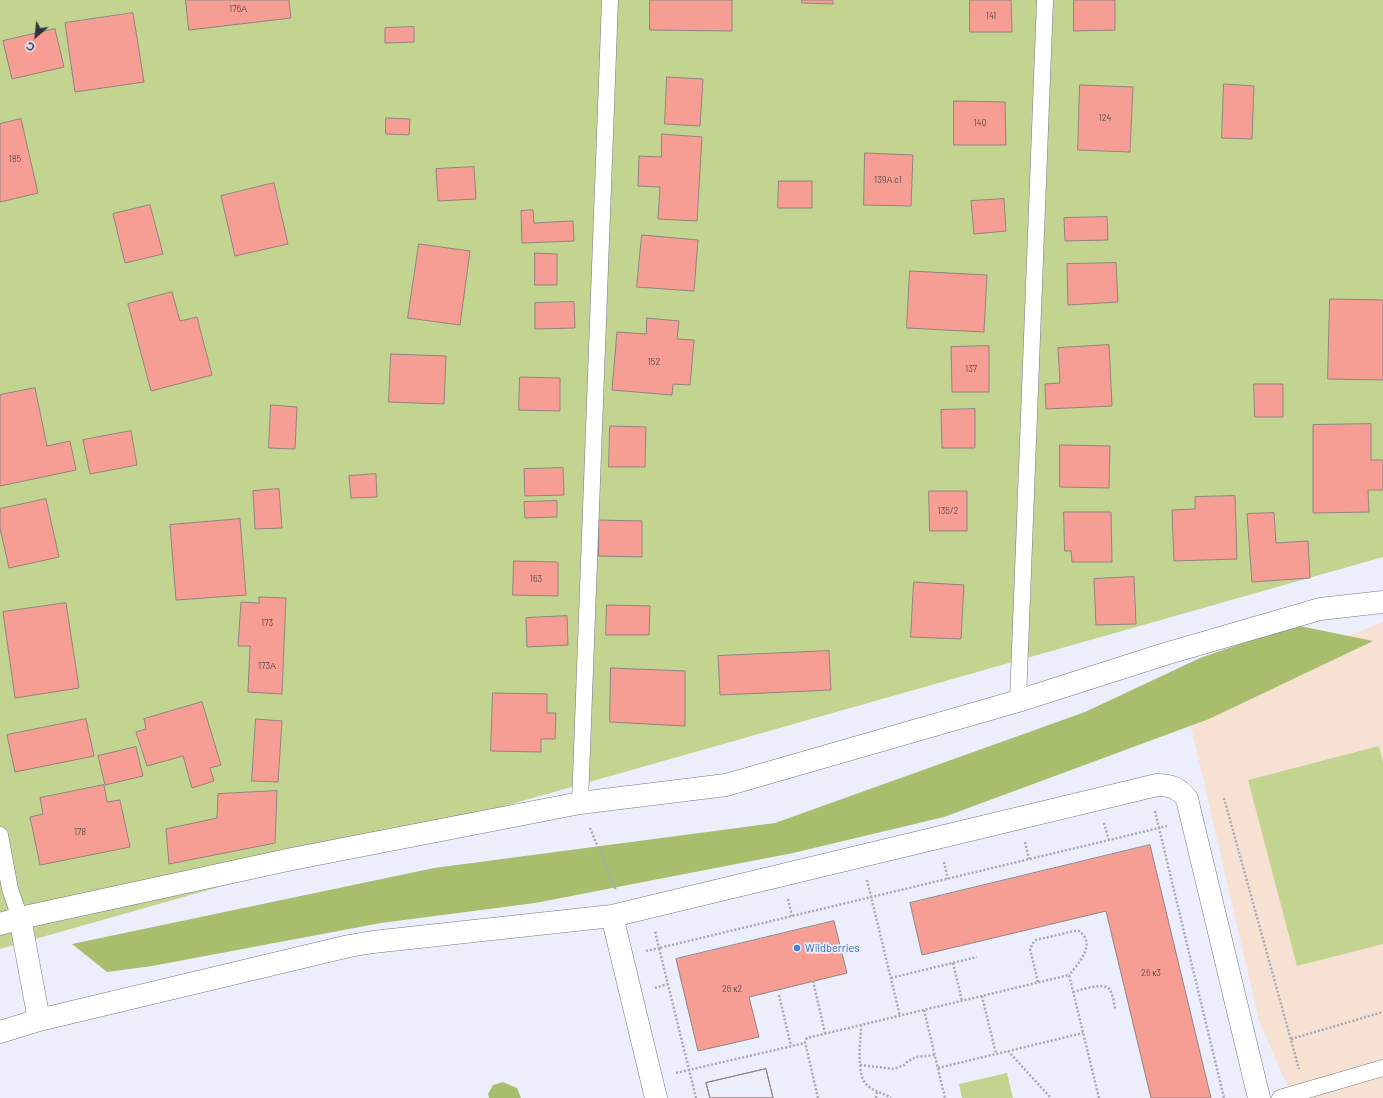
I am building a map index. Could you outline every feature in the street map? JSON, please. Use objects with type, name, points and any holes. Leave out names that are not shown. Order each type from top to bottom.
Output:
[{"type":"street","points":[[40,1020],[10,921],[292,859],[580,803],[726,785],[1018,701],[1165,654],[1320,609],[1383,602]]},
{"type":"street","points":[[0,1032],[40,1020],[349,946],[619,914],[1157,785],[1168,785],[1177,788],[1187,799],[1259,1098]]},
{"type":"street","points":[[619,914],[622,957],[656,1098]]},
{"type":"lane","points":[[580,803],[610,0]]},
{"type":"lane","points":[[1018,701],[1045,0]]},
{"type":"lane","points":[[0,835],[10,889],[10,921]]},
{"type":"lane","points":[[1280,1098],[1305,1090],[1325,1092],[1383,1068]]},
{"type":"path","points":[[1224,798],[1305,1090]]},
{"type":"path","points":[[580,803],[619,914]]},
{"type":"path","points":[[622,957],[1159,828],[1224,1098]]},
{"type":"path","points":[[861,856],[900,1016]]},
{"type":"path","points":[[650,907],[696,1098]]},
{"type":"path","points":[[702,1067],[791,1046],[805,1042],[807,1038],[825,1033],[1069,975],[1086,951],[1084,937],[1079,931],[1036,940],[1033,943],[1030,949],[1038,982]]},
{"type":"path","points":[[891,978],[977,958]]},
{"type":"path","points":[[953,964],[962,1001]]},
{"type":"path","points":[[1069,975],[1099,1098]]},
{"type":"path","points":[[813,982],[825,1033]]},
{"type":"path","points":[[1073,992],[1105,985],[1110,990],[1115,1009]]},
{"type":"path","points":[[779,996],[791,1046]]},
{"type":"path","points":[[982,996],[996,1054]]},
{"type":"path","points":[[924,1010],[945,1098]]},
{"type":"path","points":[[1291,1039],[1383,1012]]},
{"type":"path","points":[[861,1025],[860,1070],[865,1083],[877,1092],[891,1098]]},
{"type":"path","points":[[938,1068],[1083,1033]]},
{"type":"path","points":[[805,1042],[818,1098]]},
{"type":"path","points":[[1008,1051],[1050,1098]]},
{"type":"path","points":[[860,1065],[894,1069],[904,1066],[907,1062],[916,1057],[935,1055]]},
{"type":"path","points":[[876,1098],[877,1092]]},
{"type":"shaded area","points":[[1383,622],[1383,1098],[1291,1098],[1259,1021],[1185,701]]},
{"type":"green space","points":[[0,0],[1383,0],[1383,557],[0,949]]},
{"type":"green space","points":[[1295,625],[1373,641],[1209,719],[944,817],[793,853],[535,903],[381,923],[152,966],[107,972],[72,944],[434,868],[775,823],[1085,712],[1200,658]]},
{"type":"green space","points":[[1379,746],[1383,762],[1383,944],[1297,966],[1248,780]]},
{"type":"green space","points":[[1007,1073],[1013,1098],[962,1098],[959,1084]]},
{"type":"green space","points":[[503,1082],[517,1088],[521,1098],[489,1098],[488,1094],[493,1085]]},
{"type":"building","points":[[186,0],[289,0],[291,18],[189,30]]},
{"type":"building","points":[[650,0],[732,0],[732,31],[650,30]]},
{"type":"building","points":[[802,0],[833,0],[833,4],[802,3]]},
{"type":"building","points":[[970,0],[1011,0],[1012,32],[970,32]]},
{"type":"building","points":[[1074,0],[1115,0],[1115,30],[1074,31]]},
{"type":"building","points":[[133,13],[144,82],[75,92],[65,23]]},
{"type":"building","points":[[414,27],[414,42],[385,43],[385,28]]},
{"type":"building","points":[[55,29],[64,67],[12,79],[3,41]]},
{"type":"building","points":[[667,77],[703,79],[700,126],[665,124]]},
{"type":"building","points":[[1224,84],[1254,86],[1252,139],[1222,138]]},
{"type":"building","points":[[1080,85],[1133,87],[1130,152],[1078,150]]},
{"type":"building","points":[[954,101],[1005,102],[1006,145],[954,145]]},
{"type":"building","points":[[386,118],[410,119],[409,135],[386,134]]},
{"type":"building","points":[[21,119],[38,193],[0,202],[0,124]]},
{"type":"building","points":[[662,134],[702,137],[697,221],[658,219],[660,187],[638,186],[639,156],[661,157]]},
{"type":"building","points":[[865,153],[913,155],[911,206],[864,205]]},
{"type":"building","points":[[474,167],[476,199],[438,201],[436,169]]},
{"type":"building","points":[[779,181],[812,181],[812,208],[778,208]]},
{"type":"building","points":[[274,183],[288,244],[235,256],[221,196]]},
{"type":"building","points":[[1004,199],[1006,231],[974,234],[971,201]]},
{"type":"building","points":[[150,205],[163,254],[125,263],[113,214]]},
{"type":"building","points":[[533,210],[534,223],[573,221],[574,241],[522,243],[521,211]]},
{"type":"building","points":[[1107,217],[1108,240],[1065,241],[1064,218]]},
{"type":"building","points":[[642,235],[698,240],[694,291],[637,287]]},
{"type":"building","points":[[419,244],[470,251],[460,325],[408,318]]},
{"type":"building","points":[[535,253],[557,254],[557,285],[535,285]]},
{"type":"building","points":[[1116,263],[1118,302],[1068,305],[1067,264]]},
{"type":"building","points":[[910,271],[987,275],[984,332],[907,328]]},
{"type":"building","points":[[172,292],[180,321],[197,317],[212,375],[151,391],[128,304]]},
{"type":"building","points":[[1330,299],[1383,300],[1383,380],[1328,379]]},
{"type":"building","points":[[574,302],[575,328],[535,329],[535,303]]},
{"type":"building","points":[[647,318],[679,321],[677,339],[694,340],[690,385],[673,384],[672,395],[612,390],[617,332],[646,334]]},
{"type":"building","points":[[1109,345],[1112,406],[1046,409],[1045,384],[1060,383],[1058,348]]},
{"type":"building","points":[[989,346],[989,392],[952,392],[951,347]]},
{"type":"building","points":[[391,354],[446,356],[444,404],[389,402]]},
{"type":"building","points":[[520,377],[560,378],[560,411],[519,410]]},
{"type":"building","points":[[1254,384],[1283,384],[1283,417],[1255,417]]},
{"type":"building","points":[[35,388],[47,446],[70,441],[76,470],[0,486],[0,395]]},
{"type":"building","points":[[271,405],[297,407],[295,449],[269,448]]},
{"type":"building","points":[[975,409],[975,448],[942,448],[941,410]]},
{"type":"building","points":[[1371,424],[1371,460],[1383,460],[1383,490],[1368,490],[1369,512],[1313,513],[1313,425]]},
{"type":"building","points":[[610,426],[646,427],[645,467],[609,467]]},
{"type":"building","points":[[131,431],[137,465],[90,474],[83,440]]},
{"type":"building","points":[[1060,445],[1110,446],[1109,488],[1060,487]]},
{"type":"building","points":[[563,468],[564,495],[525,496],[524,469]]},
{"type":"building","points":[[376,474],[377,497],[351,498],[349,476]]},
{"type":"building","points":[[279,489],[282,528],[255,529],[253,491]]},
{"type":"building","points":[[929,491],[967,491],[967,531],[930,531]]},
{"type":"building","points":[[1235,496],[1237,559],[1174,561],[1172,510],[1195,509],[1195,497]]},
{"type":"building","points":[[46,499],[59,557],[9,568],[0,528],[0,509]]},
{"type":"building","points":[[557,501],[557,517],[525,518],[524,502]]},
{"type":"building","points":[[1064,512],[1111,512],[1112,562],[1072,562],[1071,551],[1065,551]]},
{"type":"building","points":[[1274,513],[1276,543],[1308,541],[1310,578],[1252,582],[1247,514]]},
{"type":"building","points":[[240,519],[246,595],[176,600],[170,525]]},
{"type":"building","points":[[599,520],[642,521],[642,557],[599,556]]},
{"type":"building","points":[[514,561],[558,562],[558,596],[513,595]]},
{"type":"building","points":[[1134,577],[1136,624],[1096,625],[1094,579]]},
{"type":"building","points":[[914,582],[964,585],[961,639],[911,637]]},
{"type":"building","points":[[259,597],[286,598],[282,694],[248,692],[250,646],[238,646],[241,602],[259,603]]},
{"type":"building","points":[[66,603],[79,688],[15,698],[3,612]]},
{"type":"building","points":[[607,605],[650,606],[649,635],[606,635]]},
{"type":"building","points":[[567,616],[568,645],[527,647],[526,618]]},
{"type":"building","points":[[829,651],[831,690],[720,695],[718,656]]},
{"type":"building","points":[[611,668],[685,671],[685,726],[610,722]]},
{"type":"building","points":[[493,693],[547,694],[547,713],[556,713],[555,739],[541,739],[541,752],[491,751]]},
{"type":"building","points":[[202,702],[221,765],[210,768],[214,781],[192,788],[183,756],[147,766],[136,732],[146,729],[144,719]]},
{"type":"building","points":[[86,719],[94,756],[15,772],[7,735]]},
{"type":"building","points":[[256,719],[282,721],[278,782],[252,781]]},
{"type":"building","points":[[136,747],[143,776],[105,785],[98,756]]},
{"type":"building","points":[[104,785],[107,802],[120,800],[130,847],[40,865],[30,817],[43,814],[40,798]]},
{"type":"building","points":[[277,791],[275,843],[169,864],[166,829],[217,818],[218,794]]},
{"type":"building","points":[[1150,845],[1211,1098],[1151,1098],[1106,911],[922,955],[910,903]]},
{"type":"building","points":[[834,921],[847,973],[749,997],[759,1037],[698,1051],[676,959]]},
{"type":"building","points":[[766,1069],[773,1098],[710,1098],[706,1083]]},
{"type":"building","points":[[766,1069],[773,1098],[710,1098],[706,1083]]},
{"type":"place","name":"Wildberries","points":[[797,948]]}]
